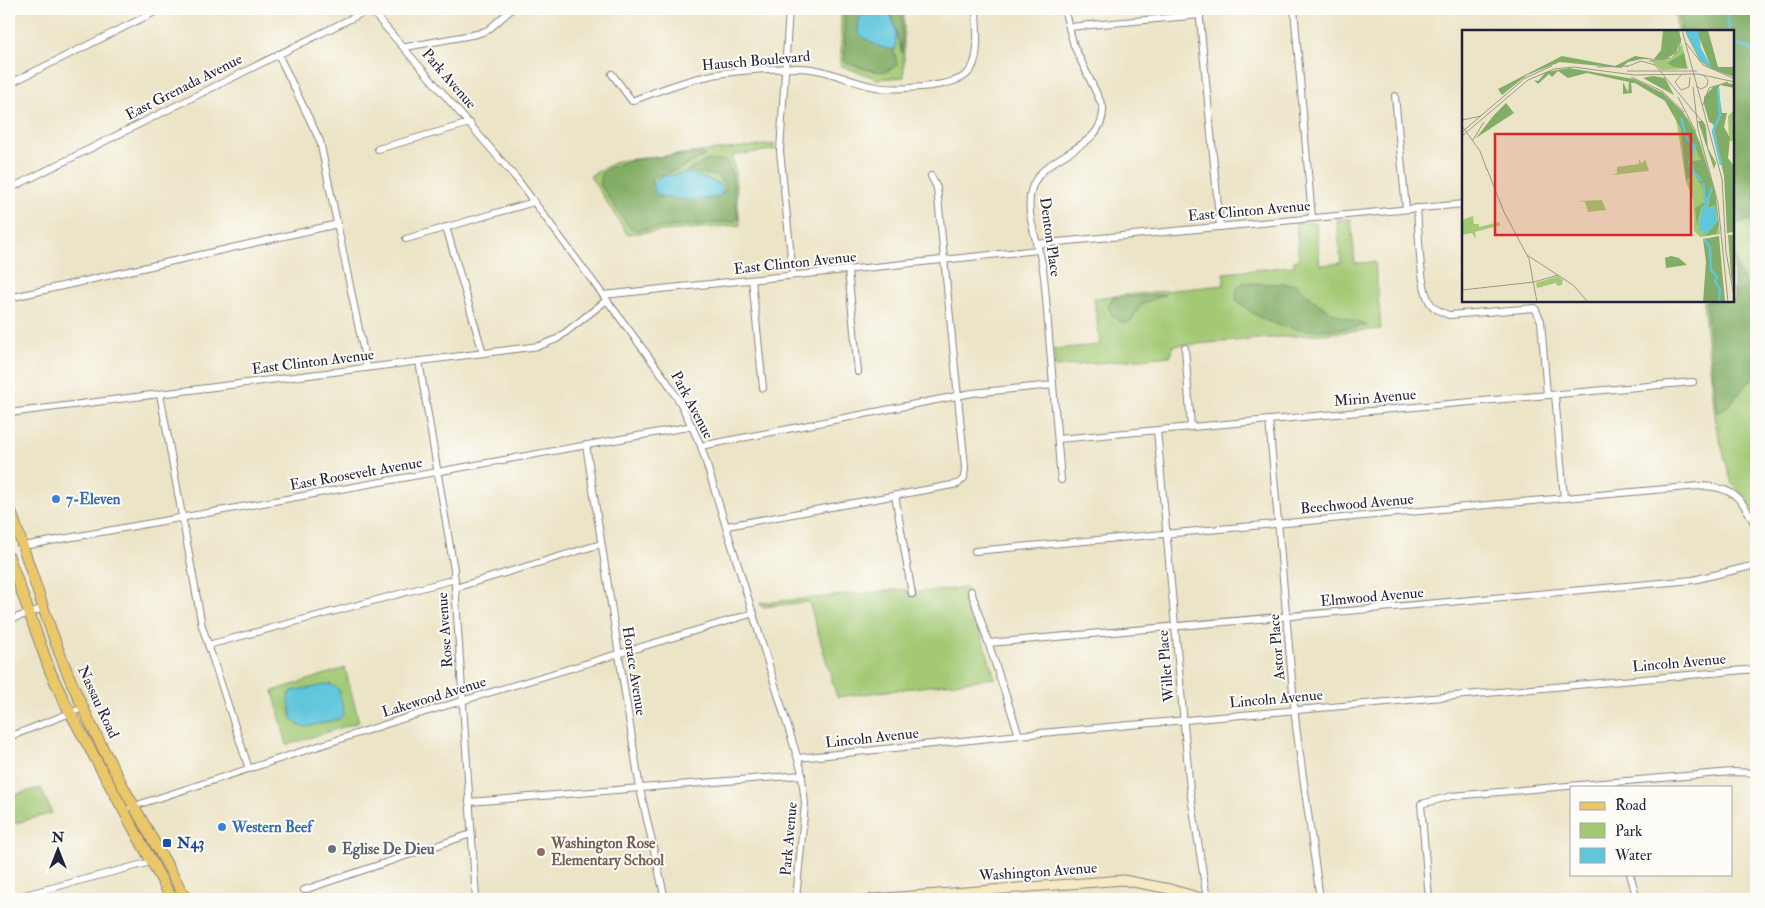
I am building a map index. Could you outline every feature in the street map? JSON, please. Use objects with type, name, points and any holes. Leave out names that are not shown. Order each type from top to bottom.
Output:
[{"type":"main road","name":"Nassau Road","points":[[9,506],[65,668],[83,708],[134,806],[186,899]]},
{"type":"main road","name":"Nassau Road","points":[[9,557],[50,671],[70,714],[172,899]]},
{"type":"main road","points":[[151,862],[158,862],[172,872]]},
{"type":"street","points":[[9,84],[161,9]]},
{"type":"street","name":"Park Avenue","points":[[370,9],[470,122],[534,202],[666,380],[692,426],[754,613],[802,776],[806,804],[796,899]]},
{"type":"street","name":"East Grenada Avenue","points":[[9,189],[370,9]]},
{"type":"street","points":[[406,48],[478,34],[488,30],[512,9]]},
{"type":"street","points":[[789,9],[780,151],[793,275]]},
{"type":"street","name":"Hausch Boulevard","points":[[612,74],[632,101],[704,76],[818,68],[871,86],[883,88],[936,85],[958,80],[970,71],[975,60],[976,9]]},
{"type":"street","name":"Denton Place","points":[[1061,480],[1043,268],[1037,247],[1030,204],[1031,192],[1035,180],[1046,167],[1092,137],[1100,128],[1104,117],[1103,107],[1074,46],[1064,9]]},
{"type":"street","points":[[1294,9],[1312,218]]},
{"type":"street","points":[[1069,27],[1199,12],[1220,227]]},
{"type":"street","points":[[278,54],[320,141],[367,368]]},
{"type":"street","points":[[1395,96],[1406,209]]},
{"type":"street","points":[[378,150],[470,122]]},
{"type":"street","points":[[726,526],[958,484],[964,478],[965,468],[937,188],[931,176]]},
{"type":"street","points":[[406,239],[534,202]]},
{"type":"street","name":"East Clinton Avenue","points":[[9,413],[548,344],[605,298],[793,275],[989,256],[1037,247],[1220,227],[1462,204]]},
{"type":"street","points":[[1417,208],[1424,287],[1428,300],[1440,312],[1450,315],[1535,308],[1541,321],[1547,395]]},
{"type":"street","points":[[9,298],[338,224]]},
{"type":"street","points":[[446,227],[483,353]]},
{"type":"street","points":[[848,270],[858,372]]},
{"type":"street","points":[[752,280],[762,388]]},
{"type":"street","points":[[1185,348],[1190,427]]},
{"type":"street","name":"Rose Avenue","points":[[419,361],[439,472],[455,579],[476,899]]},
{"type":"street","name":"Mirin Avenue","points":[[1058,439],[1693,382]]},
{"type":"street","points":[[700,446],[972,393],[1053,385]]},
{"type":"street","points":[[160,394],[202,626],[250,769]]},
{"type":"street","points":[[1555,395],[1564,498]]},
{"type":"street","name":"Astor Place","points":[[1269,420],[1295,710],[1320,899]]},
{"type":"street","name":"East Roosevelt Avenue","points":[[23,546],[692,426]]},
{"type":"street","name":"Willet Place","points":[[1157,430],[1190,790],[1205,899]]},
{"type":"street","name":"Horace Avenue","points":[[586,445],[640,789],[665,899]]},
{"type":"street","name":"Beechwood Avenue","points":[[975,551],[1700,486],[1722,488],[1739,498],[1748,509],[1756,527]]},
{"type":"street","points":[[895,495],[912,594]]},
{"type":"street","points":[[455,588],[601,544]]},
{"type":"street","name":"Elmwood Avenue","points":[[989,643],[1693,580],[1756,565]]},
{"type":"street","points":[[208,645],[455,579]]},
{"type":"street","points":[[971,591],[1019,735]]},
{"type":"street","points":[[9,620],[44,608]]},
{"type":"street","name":"Lakewood Avenue","points":[[122,810],[463,701],[754,613]]},
{"type":"street","name":"Lincoln Avenue","points":[[798,758],[1019,735],[1756,668]]},
{"type":"street","points":[[9,737],[83,708]]},
{"type":"street","points":[[1603,786],[1732,772],[1756,773]]},
{"type":"street","points":[[469,802],[802,776]]},
{"type":"street","points":[[1429,899],[1421,804],[1452,796],[1570,788]]},
{"type":"street","points":[[304,890],[471,834]]},
{"type":"street","points":[[9,899],[151,862]]},
{"type":"street","points":[[1631,876],[1637,899]]},
{"type":"street","name":"Washington Avenue","points":[[872,899],[908,898],[1123,880],[1170,889],[1205,899]]},
{"type":"street","points":[[40,891],[42,899]]},
{"type":"green space","points":[[841,9],[904,9],[904,77],[878,79],[841,66]]},
{"type":"green space","points":[[844,9],[902,9],[902,53],[891,13],[878,11],[893,45],[897,65],[891,69],[879,72],[845,63]]},
{"type":"green space","points":[[1675,9],[1756,9],[1756,518],[1749,501],[1732,484],[1716,426],[1703,302],[1735,302],[1735,30],[1677,30]]},
{"type":"green space","points":[[1679,9],[1756,9],[1756,206],[1753,219],[1737,223],[1735,227],[1735,30],[1681,30]]},
{"type":"green space","points":[[774,144],[774,150],[733,155],[740,225],[627,234],[590,176],[617,161]]},
{"type":"green space","points":[[703,154],[704,156],[677,170],[651,178],[651,188],[661,198],[717,198],[726,188],[717,176],[686,171],[709,160],[727,161],[732,175],[738,218],[735,221],[636,230],[629,227],[601,186],[601,174],[622,163],[649,158]]},
{"type":"green space","points":[[1351,219],[1355,263],[1375,262],[1381,329],[1172,346],[1171,356],[1055,367],[1053,349],[1100,345],[1094,298],[1224,285],[1224,273],[1294,266],[1294,261],[1299,260],[1296,223],[1316,222],[1320,265],[1341,263],[1337,220]]},
{"type":"green space","points":[[1735,258],[1737,267],[1756,305],[1756,374],[1729,405],[1717,412],[1706,302],[1735,302]]},
{"type":"green space","points":[[1242,283],[1296,284],[1313,300],[1329,310],[1368,326],[1314,330],[1298,329],[1267,321],[1236,300],[1237,289]]},
{"type":"green space","points":[[1166,294],[1150,300],[1138,309],[1133,319],[1127,323],[1114,318],[1108,306],[1113,298]]},
{"type":"green space","points":[[966,588],[995,678],[837,697],[809,602],[762,607],[760,603],[906,589],[908,593]]},
{"type":"green space","points":[[345,668],[359,722],[287,745],[273,691]]},
{"type":"green space","points":[[41,788],[52,813],[9,825],[9,796]]},
{"type":"water","points":[[869,9],[886,9],[889,13],[895,28],[895,50],[875,44],[858,33],[859,19]]},
{"type":"water","points":[[685,173],[708,179],[721,185],[723,194],[707,199],[690,200],[656,194],[652,183],[662,176]]},
{"type":"water","points":[[331,684],[339,690],[344,713],[339,719],[306,727],[298,725],[292,718],[288,697],[292,691]]},
{"type":"waterway","points":[[1725,9],[1729,30]]},
{"type":"waterway","points":[[1735,43],[1756,51]]},
{"type":"place","name":"7-Eleven","points":[[56,499]]},
{"type":"place","name":"Western Beef","points":[[222,827]]},
{"type":"place","name":"N43","points":[[167,843]]},
{"type":"place","name":"Eglise De Dieu","points":[[332,849]]},
{"type":"place","name":"Washington Rose Elementary School","points":[[541,852]]}]
